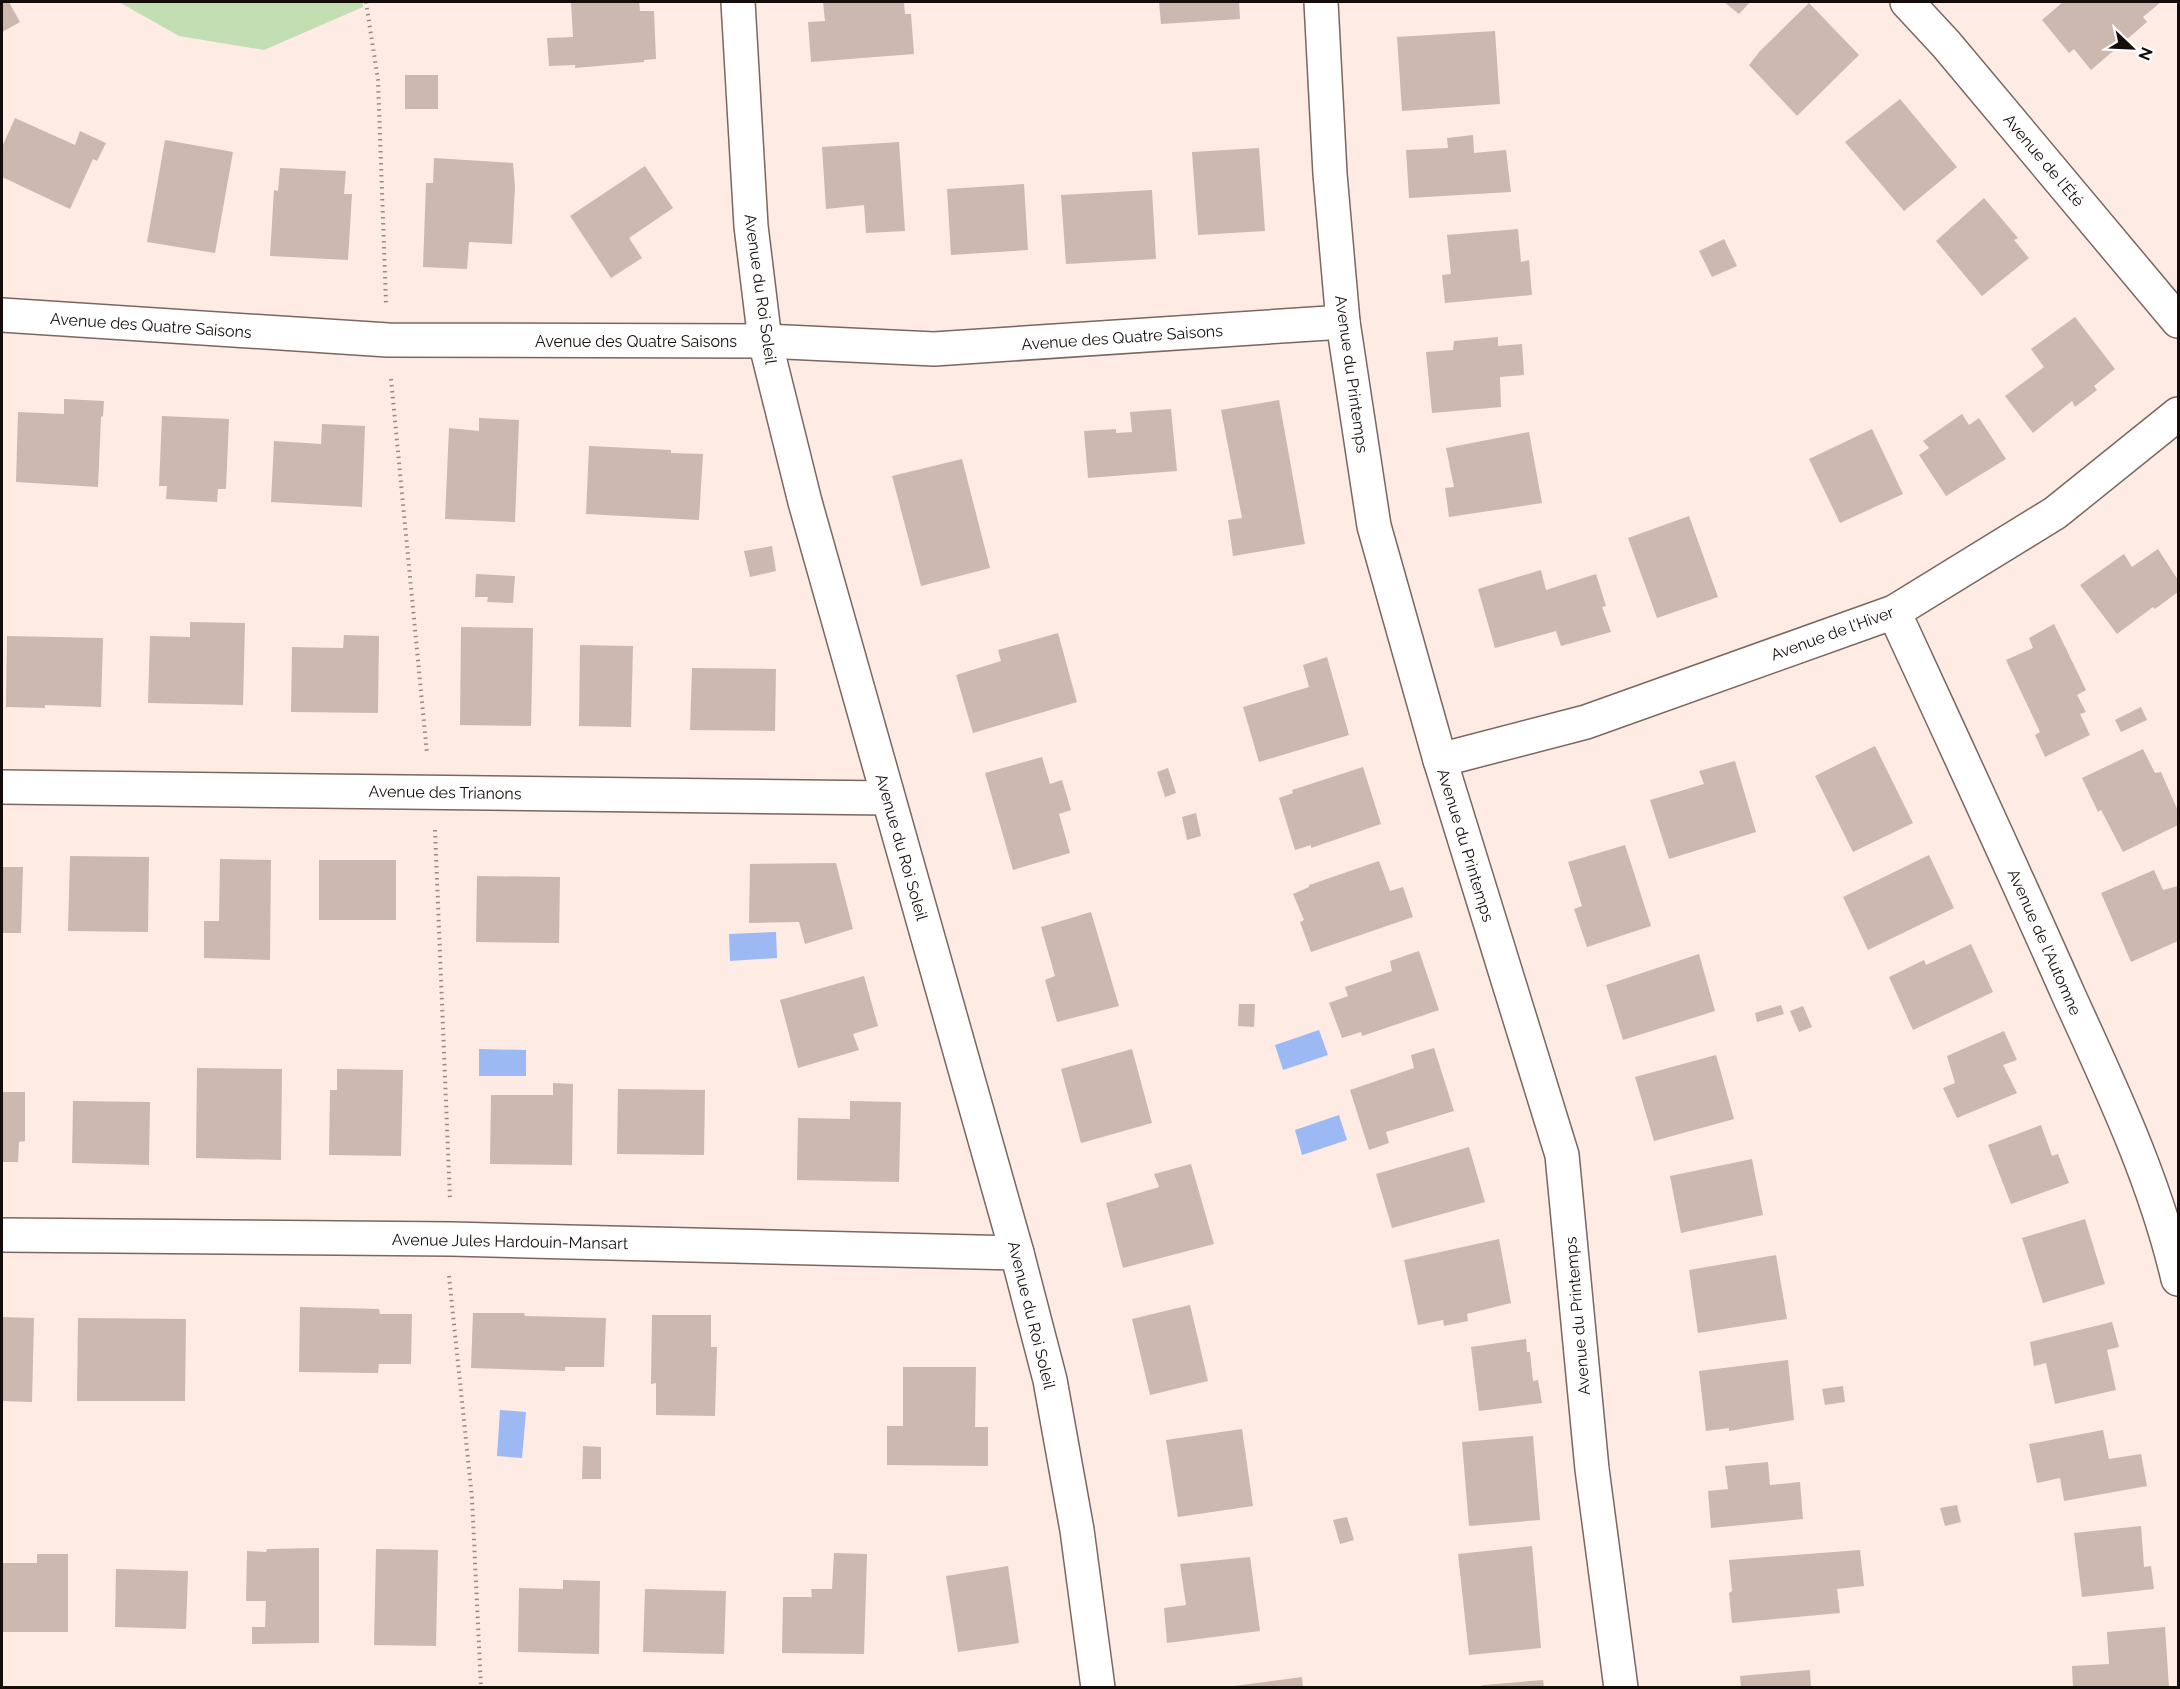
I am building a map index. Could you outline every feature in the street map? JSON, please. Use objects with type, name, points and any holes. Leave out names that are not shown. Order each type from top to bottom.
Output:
[{"type":"street","name":"Avenue du Roi Soleil","points":[[738,2],[751,226],[765,341],[805,502],[1017,1253],[1050,1380],[1077,1530],[1098,1688]]},
{"type":"street","name":"Avenue du Printemps","points":[[1321,2],[1330,174],[1343,322],[1374,526],[1440,760],[1562,1155],[1592,1469],[1621,1688]]},
{"type":"street","name":"Avenue de l'Été","points":[[1907,2],[1946,44],[2178,321]]},
{"type":"street","name":"Avenue des Quatre Saisons","points":[[2,315],[388,340],[765,341],[934,349],[1343,322]]},
{"type":"street","name":"Avenue de l'Hiver","points":[[1440,760],[1586,722],[1894,612],[2055,513],[2178,414]]},
{"type":"street","name":"Avenue de l'Automne","points":[[1894,612],[2133,1138],[2171,1248],[2178,1278]]},
{"type":"street","name":"Avenue des Trianons","points":[[2,787],[888,798]]},
{"type":"street","name":"Avenue Jules Hardouin-Mansart","points":[[2,1235],[451,1239],[1017,1253]]},
{"type":"path","points":[[366,2],[378,80],[388,340],[435,824],[451,1239],[449,1282],[472,1498],[481,1688]]},
{"type":"green space","points":[[119,2],[363,2],[363,7],[264,50],[179,36]]},
{"type":"water","points":[[776,932],[777,958],[730,961],[729,934]]},
{"type":"water","points":[[1319,1030],[1328,1055],[1283,1070],[1275,1045]]},
{"type":"water","points":[[479,1049],[526,1050],[526,1076],[479,1076]]},
{"type":"water","points":[[1339,1115],[1347,1140],[1302,1155],[1295,1130]]},
{"type":"water","points":[[500,1410],[526,1412],[522,1458],[497,1456]]},
{"type":"building","points":[[2,2],[9,2],[20,22],[2,32]]},
{"type":"building","points":[[571,2],[639,2],[640,11],[654,11],[656,59],[575,68],[575,65],[549,66],[547,38],[573,37]]},
{"type":"building","points":[[823,2],[904,2],[905,14],[911,14],[914,54],[811,62],[808,22],[825,21]]},
{"type":"building","points":[[1159,2],[1239,2],[1240,19],[1161,24]]},
{"type":"building","points":[[1724,2],[1750,2],[1739,14]]},
{"type":"building","points":[[2063,2],[2161,2],[2143,17],[2147,22],[2091,70],[2074,49],[2069,53],[2042,20]]},
{"type":"building","points":[[1809,3],[1859,55],[1797,116],[1749,65],[1760,51]]},
{"type":"building","points":[[1495,31],[1500,104],[1402,111],[1397,37]]},
{"type":"building","points":[[405,75],[438,75],[438,109],[405,109]]},
{"type":"building","points":[[1900,99],[1957,167],[1904,211],[1845,142]]},
{"type":"building","points":[[15,118],[75,145],[80,131],[106,143],[97,161],[93,159],[70,209],[2,177],[2,147]]},
{"type":"building","points":[[1473,135],[1474,153],[1506,150],[1511,192],[1409,198],[1406,150],[1448,148],[1447,138]]},
{"type":"building","points":[[165,140],[233,152],[215,253],[147,242]]},
{"type":"building","points":[[899,142],[905,231],[866,233],[864,205],[826,209],[822,147]]},
{"type":"building","points":[[1259,148],[1265,231],[1198,235],[1192,152]]},
{"type":"building","points":[[434,158],[513,163],[515,187],[512,244],[469,242],[467,269],[423,267],[426,183],[433,183]]},
{"type":"building","points":[[645,166],[673,208],[629,238],[642,258],[611,278],[570,216]]},
{"type":"building","points":[[280,168],[346,171],[344,194],[352,194],[348,260],[270,256],[274,190],[278,191]]},
{"type":"building","points":[[1024,184],[1028,250],[951,255],[947,189]]},
{"type":"building","points":[[1152,190],[1156,259],[1066,264],[1061,195]]},
{"type":"building","points":[[1984,198],[2018,238],[2014,240],[2029,258],[1982,296],[1936,241]]},
{"type":"building","points":[[1518,229],[1521,262],[1529,260],[1532,295],[1445,303],[1442,275],[1451,274],[1447,235]]},
{"type":"building","points":[[1724,239],[1737,266],[1712,277],[1699,251]]},
{"type":"building","points":[[2075,317],[2115,369],[2094,386],[2097,390],[2075,407],[2072,401],[2033,433],[2005,396],[2044,367],[2031,349]]},
{"type":"building","points":[[1498,337],[1498,346],[1522,344],[1524,375],[1500,377],[1501,407],[1432,413],[1426,352],[1453,350],[1454,341]]},
{"type":"building","points":[[64,399],[104,401],[101,417],[98,487],[16,482],[18,412],[64,414]]},
{"type":"building","points":[[1279,400],[1305,544],[1233,556],[1228,520],[1242,518],[1221,410]]},
{"type":"building","points":[[1171,409],[1177,471],[1088,478],[1084,431],[1116,429],[1116,433],[1132,432],[1130,412]]},
{"type":"building","points":[[1962,414],[1969,425],[1979,418],[2006,459],[1946,496],[1919,455],[1929,448],[1923,441]]},
{"type":"building","points":[[162,416],[229,419],[226,489],[218,489],[217,502],[166,499],[167,486],[159,486]]},
{"type":"building","points":[[479,418],[519,420],[515,522],[445,519],[449,428],[479,431]]},
{"type":"building","points":[[322,424],[365,426],[362,507],[271,502],[274,441],[321,444]]},
{"type":"building","points":[[1872,429],[1903,494],[1840,523],[1809,459]]},
{"type":"building","points":[[1529,432],[1542,503],[1449,517],[1445,488],[1454,487],[1446,448]]},
{"type":"building","points":[[589,446],[703,454],[699,520],[586,514]]},
{"type":"building","points":[[962,459],[990,568],[921,586],[892,476]]},
{"type":"building","points":[[1689,516],[1718,597],[1657,618],[1628,538]]},
{"type":"building","points":[[772,546],[776,571],[750,577],[744,551]]},
{"type":"building","points":[[2158,549],[2178,580],[2178,592],[2155,609],[2153,607],[2117,634],[2080,585],[2124,554],[2132,567]]},
{"type":"building","points":[[1541,570],[1546,590],[1596,574],[1606,606],[1602,607],[1611,632],[1561,646],[1556,631],[1495,648],[1478,589]]},
{"type":"building","points":[[476,574],[515,576],[513,603],[487,602],[488,597],[475,597]]},
{"type":"building","points":[[190,622],[245,623],[243,705],[148,703],[150,636],[190,637]]},
{"type":"building","points":[[2054,624],[2086,690],[2077,695],[2086,712],[2080,714],[2090,735],[2045,757],[2035,735],[2040,732],[2006,660],[2033,648],[2029,638]]},
{"type":"building","points":[[461,627],[533,628],[531,726],[460,725]]},
{"type":"building","points":[[1058,633],[1077,702],[973,733],[956,675],[1001,661],[998,650]]},
{"type":"building","points":[[344,635],[379,636],[378,713],[291,712],[292,647],[343,648]]},
{"type":"building","points":[[7,636],[103,638],[101,707],[45,705],[45,708],[6,707]]},
{"type":"building","points":[[580,645],[633,646],[631,727],[579,726]]},
{"type":"building","points":[[1327,657],[1349,735],[1259,762],[1243,707],[1309,687],[1303,665]]},
{"type":"building","points":[[692,668],[776,669],[775,731],[690,730]]},
{"type":"building","points":[[2141,707],[2147,720],[2121,732],[2115,720]]},
{"type":"building","points":[[1875,746],[1913,823],[1853,852],[1815,776]]},
{"type":"building","points":[[2143,749],[2155,773],[2161,772],[2178,811],[2178,825],[2123,852],[2101,810],[2098,812],[2082,778]]},
{"type":"building","points":[[1042,757],[1050,784],[1062,780],[1071,810],[1059,814],[1070,853],[1013,870],[985,773]]},
{"type":"building","points":[[1735,761],[1756,832],[1669,859],[1650,800],[1704,784],[1699,771]]},
{"type":"building","points":[[1363,767],[1381,824],[1311,848],[1311,845],[1295,850],[1279,798],[1293,793],[1292,790]]},
{"type":"building","points":[[1168,768],[1176,793],[1165,797],[1157,772]]},
{"type":"building","points":[[1196,813],[1201,836],[1187,840],[1182,817]]},
{"type":"building","points":[[1625,845],[1651,926],[1587,947],[1574,909],[1582,906],[1568,862]]},
{"type":"building","points":[[1929,855],[1954,908],[1868,950],[1843,897]]},
{"type":"building","points":[[70,856],[149,857],[148,932],[68,931]]},
{"type":"building","points":[[220,859],[271,860],[270,960],[204,958],[204,921],[219,921]]},
{"type":"building","points":[[319,860],[396,860],[396,920],[319,920]]},
{"type":"building","points":[[1379,861],[1390,891],[1403,887],[1413,917],[1311,952],[1300,922],[1304,920],[1293,894],[1309,885]]},
{"type":"building","points":[[836,863],[853,929],[805,944],[799,922],[749,923],[750,864]]},
{"type":"building","points":[[2,867],[23,867],[21,933],[2,933]]},
{"type":"building","points":[[2154,870],[2163,890],[2178,886],[2178,941],[2131,962],[2101,893]]},
{"type":"building","points":[[477,876],[560,877],[559,943],[476,942]]},
{"type":"building","points":[[1091,912],[1119,1006],[1057,1022],[1045,980],[1055,976],[1041,927]]},
{"type":"building","points":[[1971,944],[1993,992],[1913,1030],[1889,977],[1924,960],[1926,965]]},
{"type":"building","points":[[1419,951],[1439,1010],[1362,1036],[1361,1032],[1342,1038],[1329,1003],[1348,996],[1345,987],[1392,971],[1390,961]]},
{"type":"building","points":[[1699,954],[1715,1011],[1623,1040],[1606,985]]},
{"type":"building","points":[[864,976],[878,1026],[853,1034],[859,1050],[798,1068],[780,1000]]},
{"type":"building","points":[[1239,1004],[1255,1004],[1254,1027],[1238,1026]]},
{"type":"building","points":[[1781,1005],[1784,1014],[1757,1022],[1755,1013]]},
{"type":"building","points":[[1803,1006],[1812,1027],[1799,1032],[1790,1011]]},
{"type":"building","points":[[2004,1031],[2017,1060],[2003,1065],[2017,1093],[1957,1118],[1943,1088],[1955,1083],[1947,1056]]},
{"type":"building","points":[[1434,1048],[1454,1111],[1386,1132],[1389,1143],[1369,1150],[1350,1090],[1414,1068],[1411,1055]]},
{"type":"building","points":[[1132,1049],[1152,1123],[1081,1143],[1061,1069]]},
{"type":"building","points":[[1716,1055],[1734,1119],[1654,1141],[1635,1077]]},
{"type":"building","points":[[197,1068],[282,1069],[281,1160],[196,1158]]},
{"type":"building","points":[[337,1069],[403,1070],[401,1156],[329,1155],[330,1090],[337,1090]]},
{"type":"building","points":[[553,1083],[573,1084],[572,1165],[490,1164],[491,1095],[553,1095]]},
{"type":"building","points":[[618,1089],[705,1090],[704,1155],[617,1154]]},
{"type":"building","points":[[2,1092],[25,1092],[25,1141],[19,1142],[18,1162],[2,1162]]},
{"type":"building","points":[[73,1101],[150,1102],[149,1165],[72,1163]]},
{"type":"building","points":[[850,1101],[901,1102],[899,1182],[797,1180],[798,1118],[850,1119]]},
{"type":"building","points":[[2041,1125],[2052,1156],[2058,1154],[2069,1183],[2011,1204],[1988,1145]]},
{"type":"building","points":[[1469,1147],[1485,1202],[1392,1228],[1376,1174]]},
{"type":"building","points":[[1752,1159],[1763,1215],[1681,1233],[1670,1176]]},
{"type":"building","points":[[1191,1164],[1214,1244],[1123,1268],[1106,1203],[1159,1187],[1154,1174]]},
{"type":"building","points":[[2085,1219],[2105,1284],[2043,1303],[2022,1238]]},
{"type":"building","points":[[1499,1239],[1511,1303],[1467,1314],[1468,1321],[1444,1326],[1443,1320],[1418,1325],[1404,1260]]},
{"type":"building","points":[[1776,1255],[1787,1319],[1698,1333],[1689,1270]]},
{"type":"building","points":[[1190,1305],[1208,1381],[1150,1395],[1132,1319]]},
{"type":"building","points":[[300,1307],[379,1309],[380,1314],[412,1314],[411,1364],[379,1364],[378,1373],[299,1372]]},
{"type":"building","points":[[473,1313],[524,1313],[525,1316],[606,1318],[604,1367],[565,1367],[565,1371],[471,1368]]},
{"type":"building","points":[[652,1315],[711,1315],[711,1347],[717,1347],[715,1416],[656,1415],[656,1383],[651,1384]]},
{"type":"building","points":[[2,1317],[34,1318],[32,1402],[2,1401]]},
{"type":"building","points":[[78,1318],[186,1319],[185,1401],[77,1401]]},
{"type":"building","points":[[2112,1322],[2119,1347],[2107,1350],[2116,1390],[2055,1404],[2046,1363],[2034,1366],[2030,1342]]},
{"type":"building","points":[[1526,1339],[1527,1352],[1530,1352],[1533,1381],[1538,1380],[1542,1403],[1479,1411],[1471,1347]]},
{"type":"building","points":[[1788,1360],[1794,1420],[1729,1431],[1729,1428],[1706,1431],[1699,1371]]},
{"type":"building","points":[[903,1367],[976,1367],[975,1427],[988,1427],[988,1466],[887,1465],[887,1426],[903,1426]]},
{"type":"building","points":[[1843,1386],[1845,1402],[1825,1405],[1822,1389]]},
{"type":"building","points":[[1242,1429],[1253,1506],[1178,1517],[1166,1440]]},
{"type":"building","points":[[2103,1430],[2109,1459],[2141,1454],[2147,1486],[2064,1501],[2060,1478],[2037,1483],[2029,1444]]},
{"type":"building","points":[[1533,1436],[1540,1520],[1469,1526],[1462,1442]]},
{"type":"building","points":[[583,1446],[601,1447],[601,1479],[582,1479]]},
{"type":"building","points":[[1768,1462],[1770,1485],[1800,1482],[1803,1519],[1711,1528],[1708,1491],[1728,1489],[1725,1466]]},
{"type":"building","points":[[1957,1505],[1961,1522],[1945,1526],[1940,1508]]},
{"type":"building","points":[[1347,1517],[1354,1540],[1340,1544],[1333,1520]]},
{"type":"building","points":[[2141,1526],[2144,1567],[2151,1566],[2154,1589],[2082,1597],[2074,1533]]},
{"type":"building","points":[[1532,1546],[1541,1648],[1469,1655],[1458,1554]]},
{"type":"building","points":[[319,1548],[319,1643],[252,1644],[252,1627],[265,1627],[266,1601],[246,1601],[247,1551]]},
{"type":"building","points":[[376,1549],[438,1550],[436,1646],[374,1645]]},
{"type":"building","points":[[1860,1550],[1864,1586],[1837,1589],[1840,1613],[1732,1623],[1729,1560]]},
{"type":"building","points":[[834,1553],[867,1554],[864,1654],[782,1653],[783,1597],[812,1597],[811,1589],[832,1589]]},
{"type":"building","points":[[37,1554],[68,1554],[68,1632],[2,1632],[2,1563],[37,1563]]},
{"type":"building","points":[[1250,1557],[1260,1631],[1167,1643],[1164,1608],[1186,1605],[1180,1564]]},
{"type":"building","points":[[1008,1566],[1019,1643],[958,1652],[946,1576]]},
{"type":"building","points":[[116,1569],[188,1571],[186,1629],[115,1627]]},
{"type":"building","points":[[563,1580],[600,1581],[599,1654],[518,1652],[519,1588],[563,1589]]},
{"type":"building","points":[[645,1589],[726,1591],[724,1654],[643,1652]]},
{"type":"building","points":[[2165,1627],[2169,1688],[2073,1688],[2072,1666],[2109,1664],[2107,1632]]},
{"type":"building","points":[[1810,1670],[1811,1688],[1741,1688],[1740,1676]]},
{"type":"building","points":[[1302,1677],[1303,1688],[1235,1688],[1234,1686]]},
{"type":"building","points":[[1543,1680],[1544,1688],[1476,1687],[1484,1685]]}]
